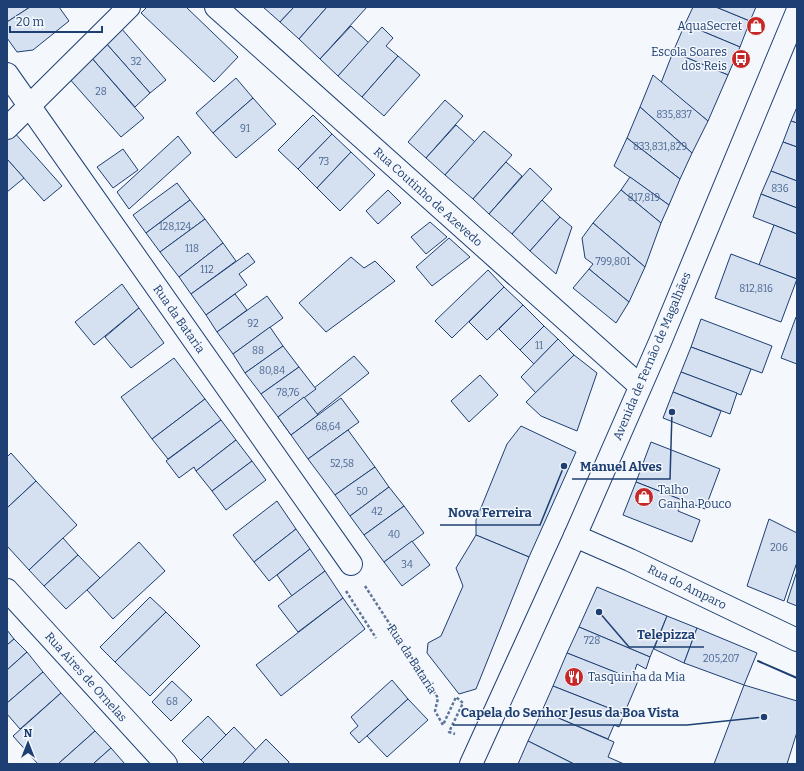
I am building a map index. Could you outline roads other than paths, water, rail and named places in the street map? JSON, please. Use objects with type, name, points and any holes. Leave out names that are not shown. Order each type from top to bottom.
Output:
[{"type":"street","points":[[7,128],[30,107],[129,7]]},
{"type":"street","name":"Rua Coutinho de Azevedo","points":[[216,7],[640,386]]},
{"type":"street","name":"Avenida de Fernão de Magalhães","points":[[471,764],[575,536],[640,386],[797,12]]},
{"type":"street","name":"Rua da Bataria","points":[[7,74],[351,564]]},
{"type":"street","name":"Rua do Amparo","points":[[575,536],[630,560],[797,640]]},
{"type":"street","name":"Rua Aires de Ornelas","points":[[7,590],[166,764]]},
{"type":"place","name":"AquaSecret","points":[[756,26]]},
{"type":"place","name":"Escola Soares dos Reis","points":[[741,59]]},
{"type":"place","name":"Manuel Alves","points":[[672,412]]},
{"type":"place","name":"Nova Ferreira","points":[[564,466]]},
{"type":"place","name":"Talho Ganha Pouco","points":[[644,497]]},
{"type":"place","name":"Telepizza","points":[[599,612]]},
{"type":"place","name":"Tasquinha da Mia","points":[[574,677]]},
{"type":"place","name":"Capela do Senhor Jesus da Boa Vista","points":[[764,717]]}]
